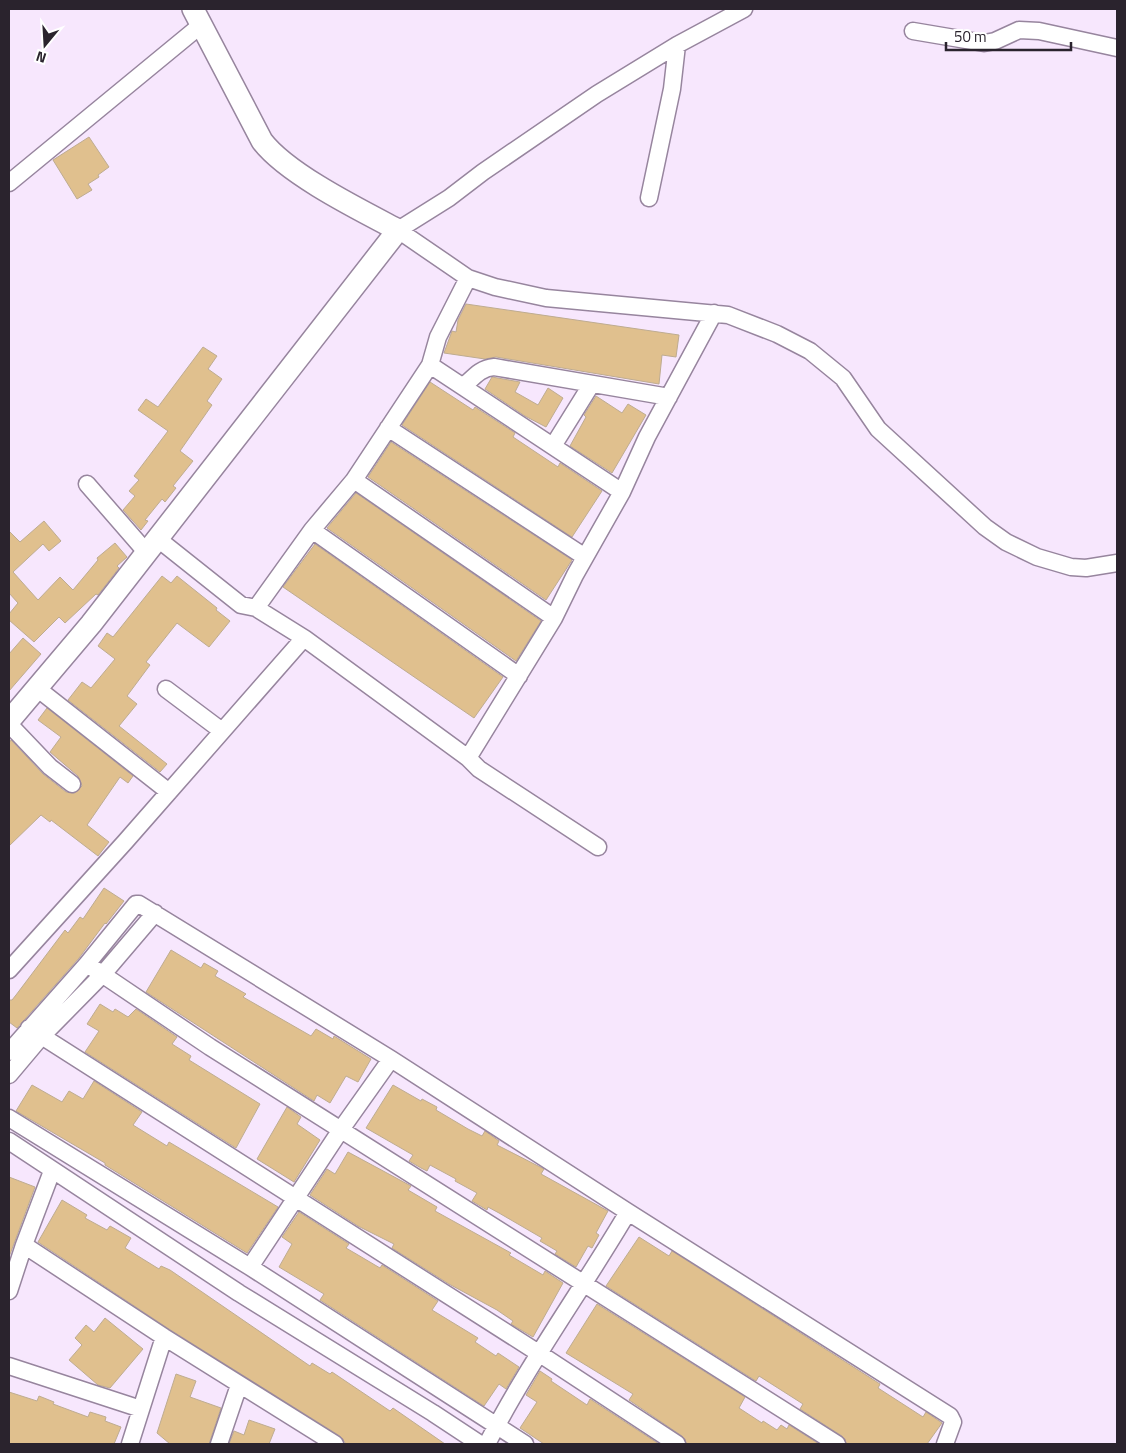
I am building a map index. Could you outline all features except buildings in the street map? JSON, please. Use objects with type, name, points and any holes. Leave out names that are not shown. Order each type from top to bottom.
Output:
[{"type":"street","points":[[72,784],[50,767],[9,723],[152,546],[398,230],[449,198],[556,120],[676,45],[744,9]]},
{"type":"street","points":[[9,182],[197,17],[262,141],[272,154],[291,168],[398,230],[468,278],[546,298],[714,313],[746,320],[810,351],[843,378],[878,429],[985,527],[1006,542],[1037,557],[1072,567],[1086,568],[1117,563]]},
{"type":"street","points":[[913,32],[984,43],[995,41],[1019,30],[1039,30],[1117,48]]},
{"type":"street","points":[[649,198],[672,89],[676,45]]},
{"type":"street","points":[[256,608],[312,530],[354,480],[430,365],[438,336],[468,278]]},
{"type":"street","points":[[468,758],[554,618],[585,557],[622,492],[669,397],[714,313]]},
{"type":"street","points":[[430,365],[622,492]]},
{"type":"street","points":[[463,387],[478,372],[494,367],[669,397]]},
{"type":"street","points":[[552,446],[591,385]]},
{"type":"street","points":[[388,428],[585,557]]},
{"type":"street","points":[[354,480],[554,618]]},
{"type":"street","points":[[87,484],[152,546],[241,605],[256,608],[304,638],[468,758],[479,769],[598,847]]},
{"type":"street","points":[[312,530],[519,676]]},
{"type":"street","points":[[9,970],[304,638]]},
{"type":"street","points":[[38,689],[169,792]]},
{"type":"street","points":[[166,689],[222,731]]},
{"type":"street","points":[[9,1075],[35,1033],[58,1007],[87,964],[136,904],[155,913],[391,1059],[951,1418],[953,1422],[944,1444]]},
{"type":"street","points":[[58,1007],[102,974],[155,913]]},
{"type":"street","points":[[87,964],[210,1047],[342,1128],[837,1444]]},
{"type":"street","points":[[9,1052],[35,1033]]},
{"type":"street","points":[[35,1033],[540,1354],[677,1444]]},
{"type":"street","points":[[250,1267],[342,1128],[391,1059]]},
{"type":"street","points":[[9,1118],[250,1267],[525,1444]]},
{"type":"street","points":[[9,1140],[52,1171],[239,1293],[480,1444]]},
{"type":"street","points":[[9,1291],[52,1171]]},
{"type":"street","points":[[487,1444],[496,1426],[586,1283],[628,1212]]},
{"type":"street","points":[[24,1245],[239,1385],[315,1439],[335,1444]]},
{"type":"street","points":[[130,1444],[164,1337]]},
{"type":"street","points":[[9,1366],[141,1409]]},
{"type":"street","points":[[220,1444],[239,1385]]}]
